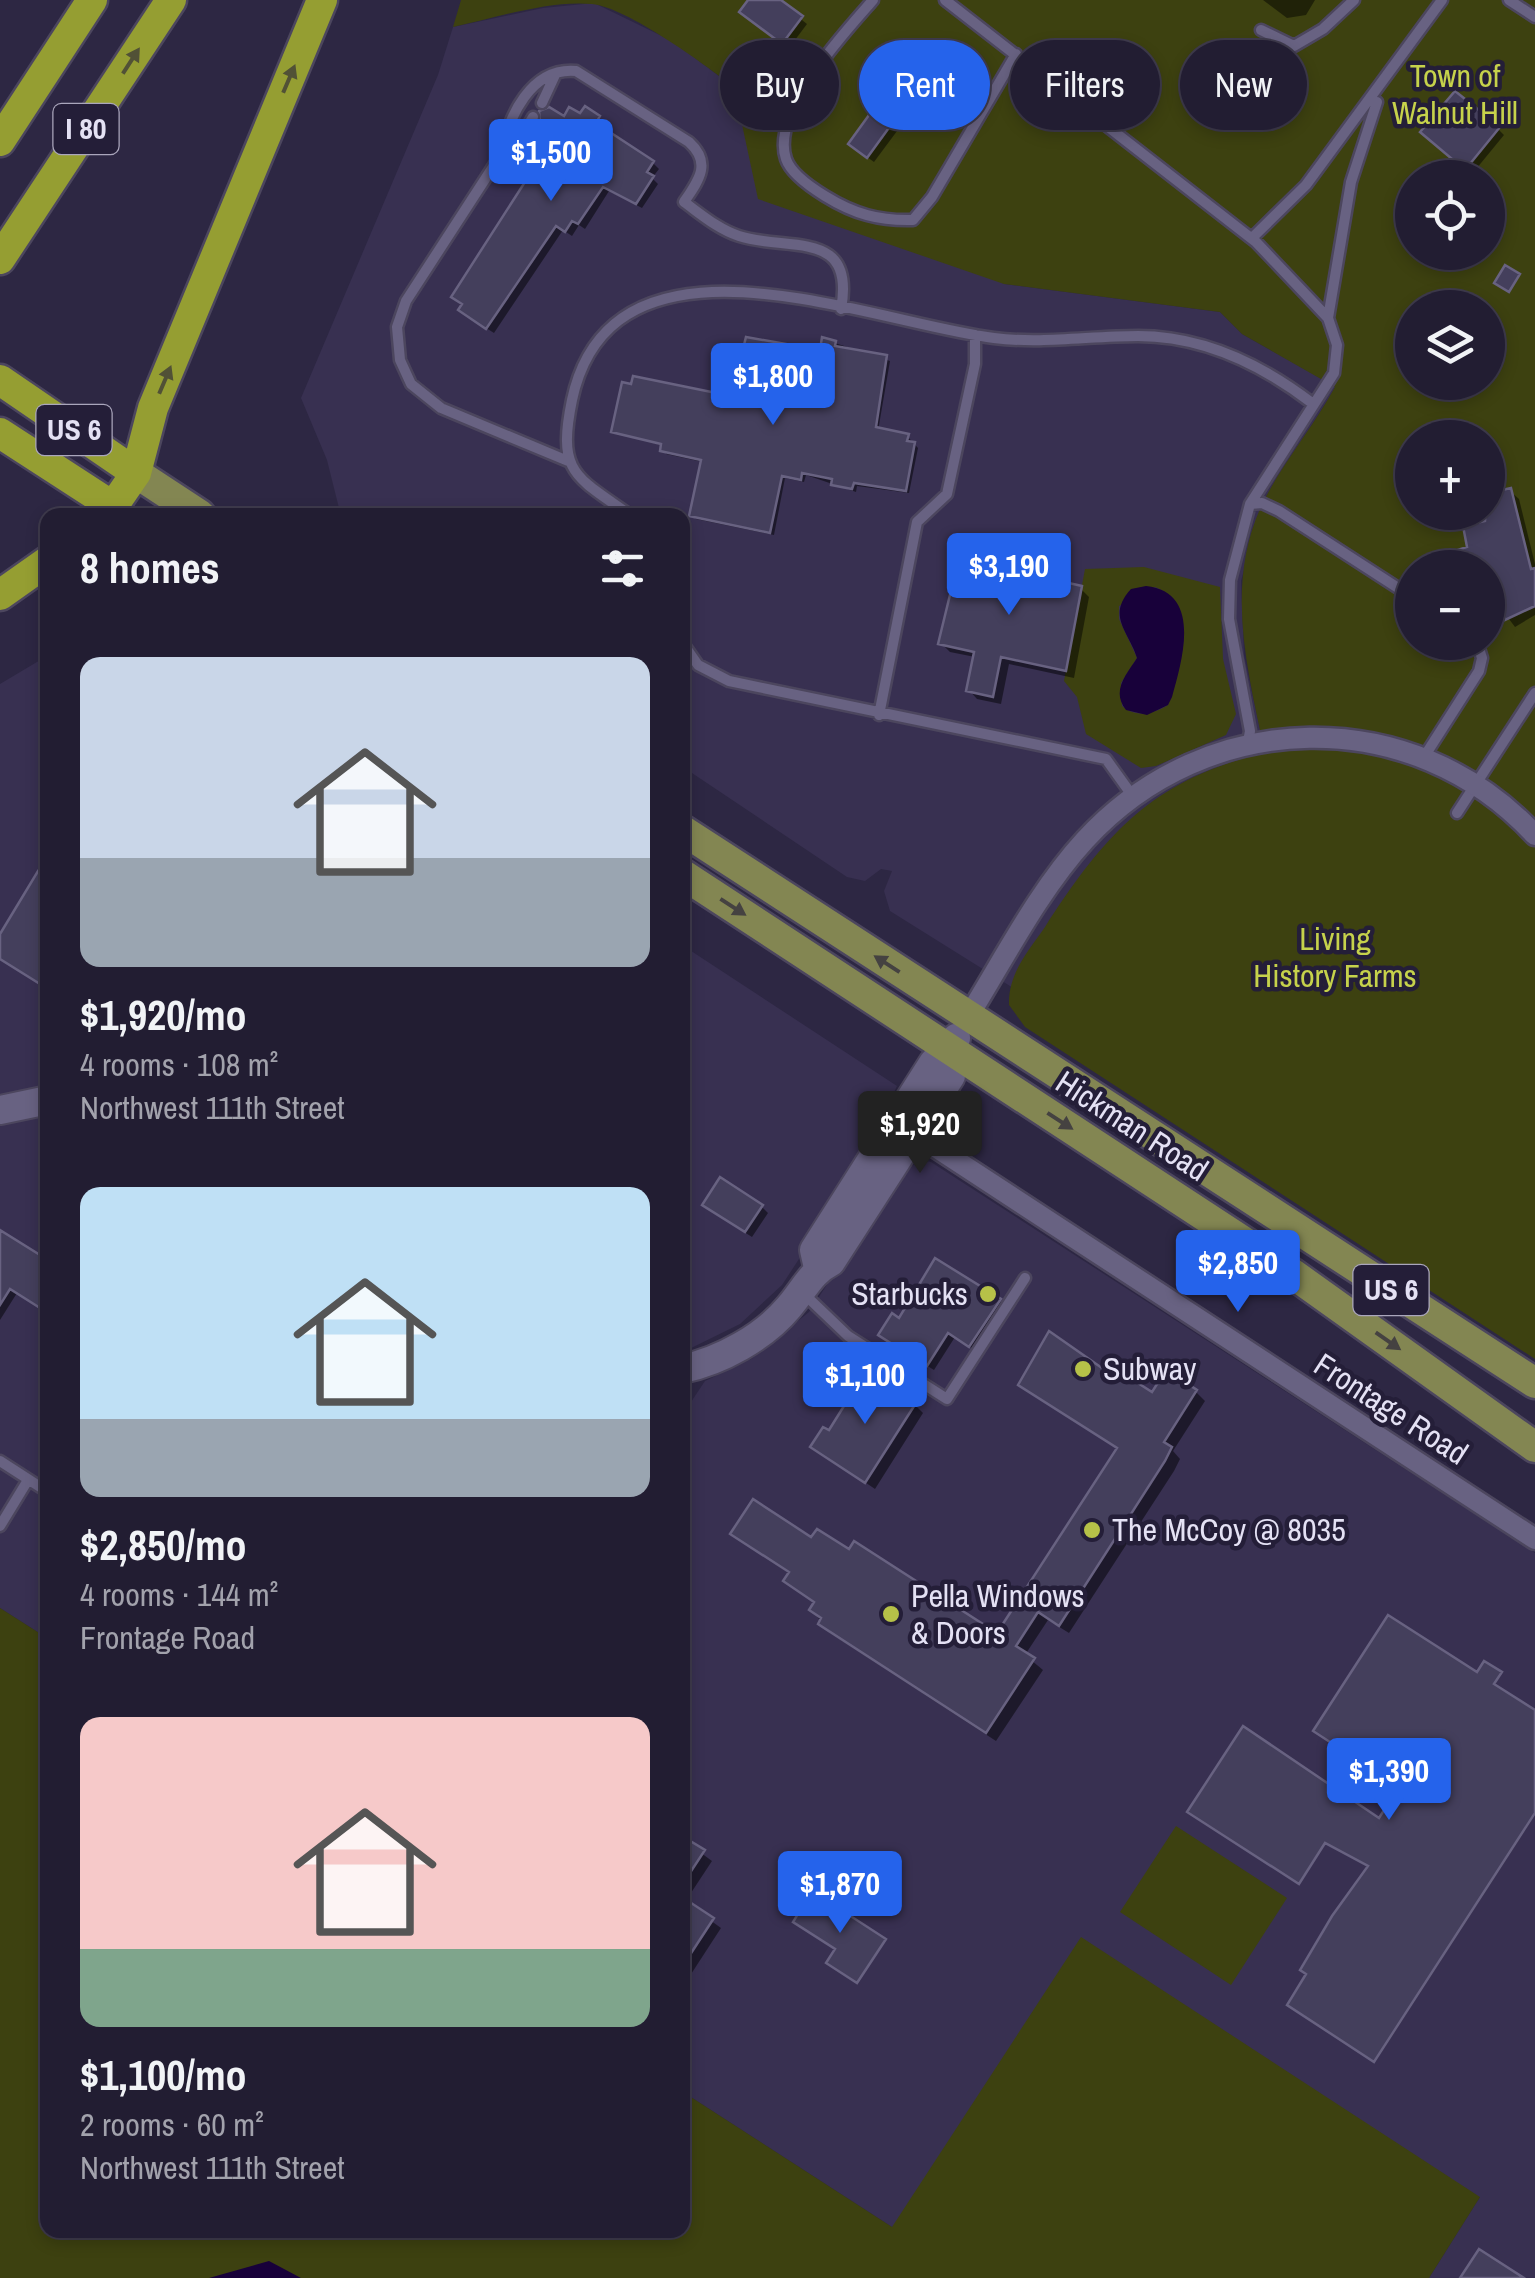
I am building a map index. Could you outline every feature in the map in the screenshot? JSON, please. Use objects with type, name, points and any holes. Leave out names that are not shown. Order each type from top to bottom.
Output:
[{"type":"highway","name":"I 80","points":[[0,141],[92,0]]},
{"type":"highway","name":"I 80","points":[[0,259],[171,0]]},
{"type":"highway","points":[[118,508],[136,472],[153,408],[322,0]]},
{"type":"highway","name":"US 6","points":[[0,380],[136,472]]},
{"type":"highway","name":"US 6","points":[[0,433],[110,508]]},
{"type":"highway","points":[[0,596],[40,568]]},
{"type":"main road","name":"US 6","points":[[136,472],[190,508]]},
{"type":"main road","name":"Hickman Road","points":[[690,835],[1535,1384]]},
{"type":"main road","name":"Hickman Road","points":[[690,879],[1293,1274],[1535,1447]]},
{"type":"street","points":[[818,1268],[814,1250],[933,1063],[950,1048],[1070,858],[1134,798],[1186,765],[1248,742],[1350,738],[1424,757],[1506,805],[1535,835]]},
{"type":"street","points":[[690,1366],[722,1355],[762,1332],[802,1292],[818,1268],[831,1262],[951,1076],[950,1048]]},
{"type":"street","points":[[0,1110],[40,1102]]},
{"type":"street","name":"Frontage Road","points":[[914,1133],[1535,1539]]},
{"type":"lane","points":[[874,0],[832,45],[800,96],[786,131],[786,159],[802,180],[852,211],[882,221],[912,220],[932,197],[1010,64]]},
{"type":"lane","points":[[945,0],[1010,49]]},
{"type":"lane","points":[[1262,30],[1294,46],[1322,29],[1354,0]]},
{"type":"lane","points":[[1252,238],[1306,185],[1388,79],[1442,0]]},
{"type":"lane","points":[[1509,0],[1535,17]]},
{"type":"lane","points":[[502,153],[506,128],[527,92],[569,70],[584,74],[697,149],[702,173],[684,202],[742,237],[812,247],[830,254],[843,276],[841,309]]},
{"type":"lane","points":[[542,103],[555,75]]},
{"type":"lane","points":[[1328,318],[1357,156],[1388,79]]},
{"type":"lane","points":[[533,117],[521,137],[502,153],[406,301],[398,327],[400,360],[411,384],[441,408],[568,462],[584,482],[620,508]]},
{"type":"lane","points":[[1113,130],[1252,238],[1328,318],[1337,345],[1334,373],[1250,504],[1230,580],[1229,619],[1250,730],[1248,742]]},
{"type":"lane","points":[[568,462],[567,424],[578,374],[599,341],[634,313],[681,294],[722,289],[1012,340],[1137,336],[1187,340],[1239,357],[1312,403]]},
{"type":"lane","points":[[880,715],[917,522],[947,494],[975,364],[975,335]]},
{"type":"lane","points":[[1250,504],[1262,503],[1279,511],[1395,587]]},
{"type":"lane","points":[[690,654],[698,665],[724,680],[1106,759],[1134,798]]},
{"type":"lane","points":[[1424,757],[1479,671],[1482,660]]},
{"type":"lane","points":[[1457,813],[1535,693]]},
{"type":"lane","points":[[802,1292],[848,1336],[947,1400],[1024,1278]]},
{"type":"lane","points":[[0,1462],[40,1487]]},
{"type":"lane","points":[[0,1526],[28,1480]]},
{"type":"shaded area","points":[[594,3],[672,41],[720,77],[720,130],[754,130],[1004,284],[1220,312],[1242,334],[1336,387],[1262,503],[1241,581],[1244,655],[1268,766],[1023,994],[890,911],[884,891],[892,871],[881,869],[865,881],[847,877],[690,772],[690,508],[339,508],[327,460],[301,398],[438,75],[453,27],[543,8]]},
{"type":"shaded area","points":[[1146,586],[1164,591],[1176,601],[1184,630],[1172,697],[1168,705],[1147,715],[1126,710],[1120,696],[1122,683],[1137,658],[1122,624],[1120,608],[1131,589]]},
{"type":"shaded area","points":[[40,660],[40,1087],[0,1095],[0,684]]},
{"type":"shaded area","points":[[690,950],[897,1086],[863,1161],[782,1285],[740,1324],[690,1349]]},
{"type":"shaded area","points":[[40,1115],[40,1634],[0,1608],[0,1123]]},
{"type":"shaded area","points":[[922,1160],[931,1162],[1535,1553],[1535,2278],[1429,2278],[1480,2197],[892,2227],[690,2097],[691,1402],[705,1381],[751,1359],[809,1312],[901,1172]]},
{"type":"shaded area","points":[[269,2261],[301,2278],[209,2278]]},
{"type":"green space","name":"Living History Farms","points":[[461,0],[1535,0],[1535,1359],[1025,1027],[1009,1005],[1015,974],[1025,956],[1111,838],[1162,795],[1192,778],[1265,753],[1242,620],[1246,555],[1269,491],[1335,387],[1242,334],[1220,312],[1004,284],[758,199],[743,130],[839,130],[839,40],[720,40],[720,77],[665,38],[607,8],[575,3],[453,27]]},
{"type":"green space","points":[[1144,567],[1220,587],[1223,659],[1236,714],[1226,735],[1156,766],[1141,768],[1086,734],[1077,697],[1064,681],[1085,569]],"holes":[[[1155,587],[1170,596],[1179,608],[1184,639],[1168,705],[1151,712],[1133,712],[1122,706],[1121,683],[1137,658],[1119,619],[1119,606]]]},
{"type":"green space","points":[[0,1608],[40,1634],[40,2238],[690,2238],[690,2097],[892,2227],[1081,1937],[1480,2197],[1429,2278],[0,2278]]},
{"type":"green space","points":[[1176,1826],[1287,1898],[1231,1985],[1120,1912]]},
{"type":"building","points":[[748,0],[781,0],[803,16],[785,40],[777,40],[739,12]]},
{"type":"building","points":[[1455,91],[1500,127],[1473,160],[1453,160],[1420,132]]},
{"type":"building","points":[[585,106],[600,116],[596,123],[654,161],[647,172],[654,176],[636,204],[603,187],[578,224],[572,221],[565,232],[556,226],[486,329],[458,310],[462,304],[451,297],[552,140],[542,134],[546,126],[540,122],[539,111],[549,107],[564,116],[569,107],[580,113]]},
{"type":"building","points":[[859,129],[887,130],[867,158],[848,144]]},
{"type":"building","points":[[1505,265],[1520,274],[1509,292],[1494,283]]},
{"type":"building","points":[[746,337],[820,350],[822,337],[836,341],[835,346],[887,355],[876,427],[909,434],[907,441],[915,442],[906,491],[854,483],[852,489],[831,485],[832,479],[802,473],[801,480],[782,476],[770,533],[690,516],[701,460],[660,451],[661,444],[611,432],[622,382],[631,384],[633,376],[731,396]]},
{"type":"building","points":[[1511,488],[1531,569],[1535,568],[1535,606],[1505,620],[1505,550],[1458,550],[1467,547],[1464,530],[1505,530],[1505,489]]},
{"type":"building","points":[[1002,557],[1031,563],[1030,570],[1082,586],[1066,671],[1001,657],[993,697],[966,691],[974,652],[938,644],[959,558],[990,565],[1000,564]]},
{"type":"building","points":[[38,871],[40,984],[0,959],[0,934]]},
{"type":"building","points":[[720,1177],[763,1205],[745,1232],[702,1205]]},
{"type":"building","points":[[0,1230],[40,1255],[40,1308],[10,1289],[0,1305]]},
{"type":"building","points":[[935,1258],[1001,1299],[969,1347],[948,1333],[927,1366],[878,1335],[892,1313],[899,1318]]},
{"type":"building","points":[[1049,1331],[1112,1375],[1116,1369],[1152,1392],[1166,1370],[1197,1390],[1164,1442],[1172,1447],[1165,1461],[1059,1626],[1038,1612],[1016,1646],[1035,1658],[986,1733],[818,1624],[821,1618],[809,1610],[814,1602],[783,1581],[789,1572],[730,1534],[753,1499],[811,1537],[817,1529],[849,1549],[854,1541],[997,1633],[1117,1448],[1018,1385]]},
{"type":"building","points":[[867,1369],[916,1403],[865,1483],[810,1447],[823,1427],[829,1430]]},
{"type":"building","points":[[1388,1615],[1477,1672],[1484,1661],[1502,1672],[1494,1684],[1535,1710],[1535,1813],[1374,2062],[1287,2005],[1306,1974],[1300,1970],[1368,1866],[1325,1843],[1299,1884],[1187,1812],[1243,1726],[1379,1818],[1399,1787],[1313,1731]]},
{"type":"building","points":[[690,1841],[705,1850],[690,1873]]},
{"type":"building","points":[[812,1891],[886,1939],[857,1983],[826,1963],[835,1949],[793,1922]]},
{"type":"building","points":[[690,1902],[714,1918],[690,1955]]},
{"type":"building","points":[[1479,2249],[1524,2278],[1460,2278]]},
{"type":"place","name":"Starbucks","points":[[988,1294]]},
{"type":"place","name":"Subway","points":[[1083,1369]]},
{"type":"place","name":"The McCoy @ 8035","points":[[1092,1530]]},
{"type":"place","name":"Pella Windows & Doors","points":[[891,1614]]},
{"type":"park label","name":"Town of Walnut Hill","points":[[1455,94]]}]
